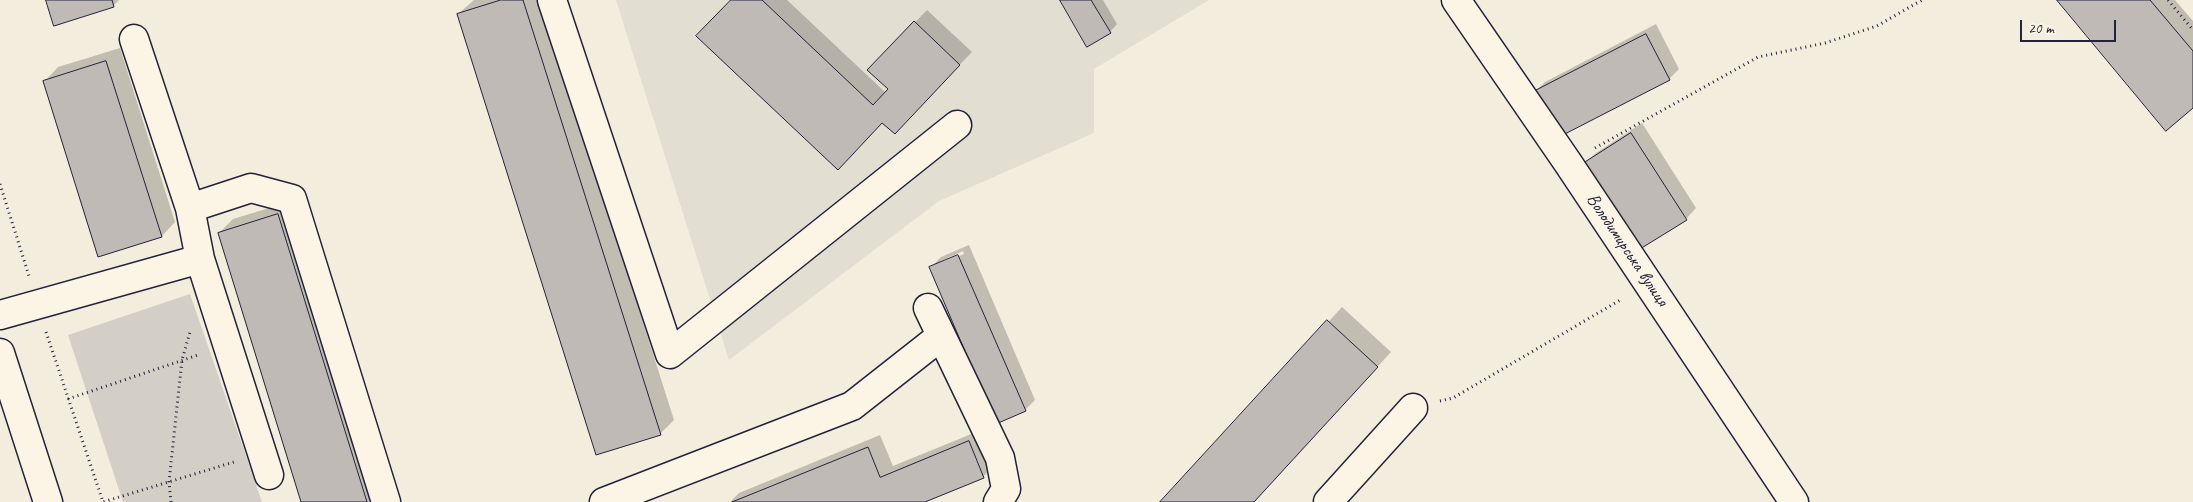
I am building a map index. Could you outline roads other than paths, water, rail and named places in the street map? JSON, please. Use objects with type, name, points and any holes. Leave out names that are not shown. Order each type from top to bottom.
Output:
[{"type":"street","points":[[552,0],[670,354],[957,125]]},
{"type":"street","name":"Володимирська вулиця","points":[[1456,0],[1568,163],[1794,502]]},
{"type":"street","points":[[134,39],[190,208],[200,258],[266,464]]},
{"type":"street","points":[[190,208],[251,188],[292,199],[386,502]]},
{"type":"street","points":[[0,315],[200,258]]},
{"type":"street","points":[[928,308],[1000,458],[1006,489],[998,502]]},
{"type":"street","points":[[604,502],[852,406],[941,336]]},
{"type":"street","points":[[0,353],[48,502]]},
{"type":"street","points":[[1328,502],[1413,408]]}]
